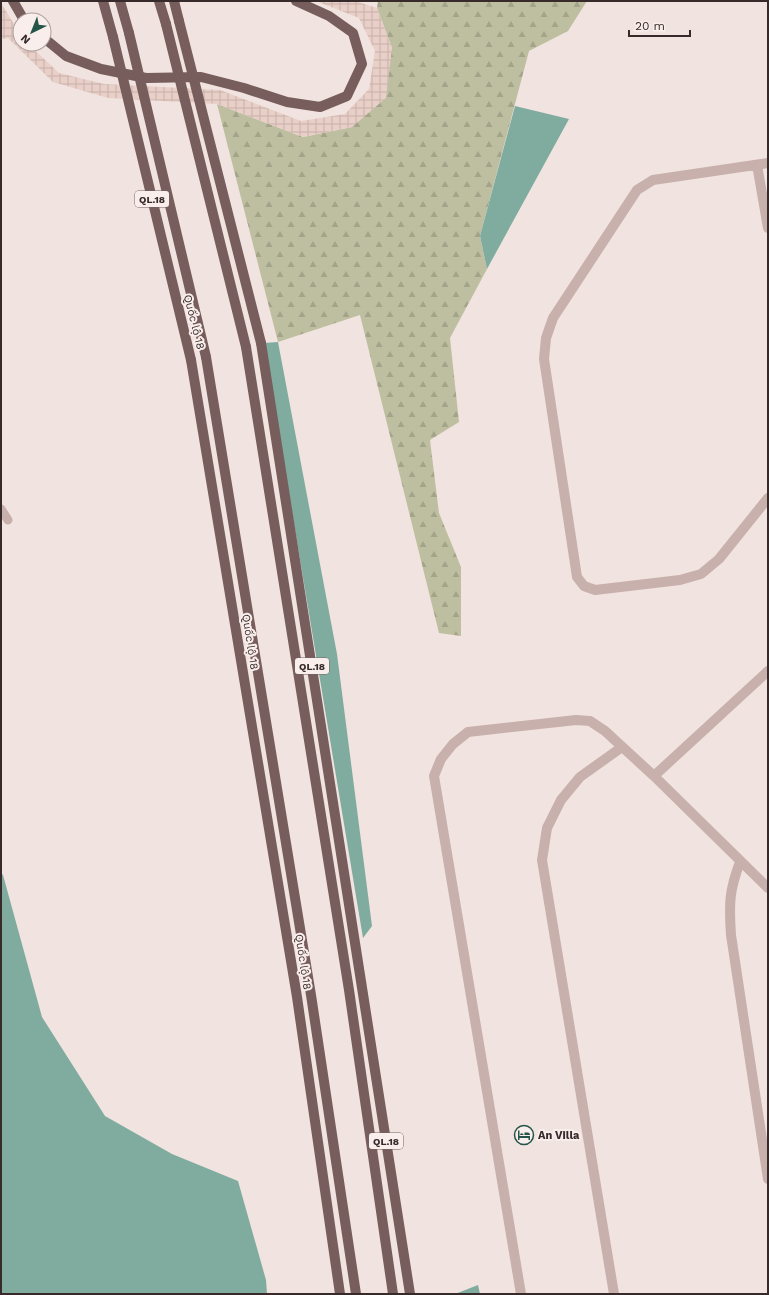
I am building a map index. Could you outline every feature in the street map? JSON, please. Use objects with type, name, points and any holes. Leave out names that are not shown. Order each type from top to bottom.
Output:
[{"type":"main road","points":[[14,1],[20,12]]},
{"type":"main road","name":"Quốc lộ 18","points":[[103,1],[191,360],[297,997],[340,1294]]},
{"type":"main road","name":"Quốc lộ 18","points":[[120,1],[129,33],[206,357],[311,995],[356,1294]]},
{"type":"main road","name":"QL.18","points":[[160,1],[246,347],[349,990],[393,1294]]},
{"type":"main road","name":"QL.18","points":[[174,1],[261,344],[410,1294]]},
{"type":"main road","points":[[52,45],[66,56],[100,69],[146,78],[201,77],[244,88],[287,102],[320,107],[347,96],[362,64],[353,33],[329,16],[296,1]]},
{"type":"street","points":[[768,163],[653,180],[637,190],[553,318],[546,338],[544,359],[577,577],[584,586],[595,590],[680,580],[701,574],[720,559],[768,498]]},
{"type":"street","points":[[756,165],[768,228]]},
{"type":"street","points":[[654,776],[768,672]]},
{"type":"street","points":[[521,1294],[434,776],[441,759],[453,744],[468,732],[576,720],[590,721],[605,731],[654,776],[768,888]]},
{"type":"street","points":[[614,1294],[542,860],[547,828],[561,800],[580,777],[622,747]]},
{"type":"street","points":[[740,862],[732,885],[729,909],[731,935],[768,1179]]},
{"type":"lane","points":[[1,509],[8,520]]},
{"type":"green space","points":[[378,1],[587,1],[568,31],[529,51],[480,236],[487,269],[450,338],[459,422],[430,440],[439,513],[461,567],[461,636],[439,633],[360,315],[278,342],[217,104],[303,137],[352,127],[392,48],[377,8]]},
{"type":"shaded area","points":[[316,1],[355,1],[377,8],[392,48],[386,98],[352,127],[303,137],[217,104],[108,98],[53,82],[22,52],[37,52],[59,73],[104,84],[220,90],[301,121],[345,114],[369,89],[375,51],[359,18]]},
{"type":"shaded area","points":[[1,3],[12,21],[12,42],[8,38],[3,39],[1,36]]},
{"type":"water","points":[[515,106],[569,119],[487,269],[480,236]]},
{"type":"water","points":[[278,342],[337,654],[372,926],[363,938],[264,343]]},
{"type":"water","points":[[1,873],[3,875],[42,1017],[105,1116],[172,1154],[238,1181],[266,1280],[267,1294],[1,1294]]},
{"type":"water","points":[[478,1285],[480,1294],[455,1294]]},
{"type":"place","name":"An Villa","points":[[524,1135]]}]
